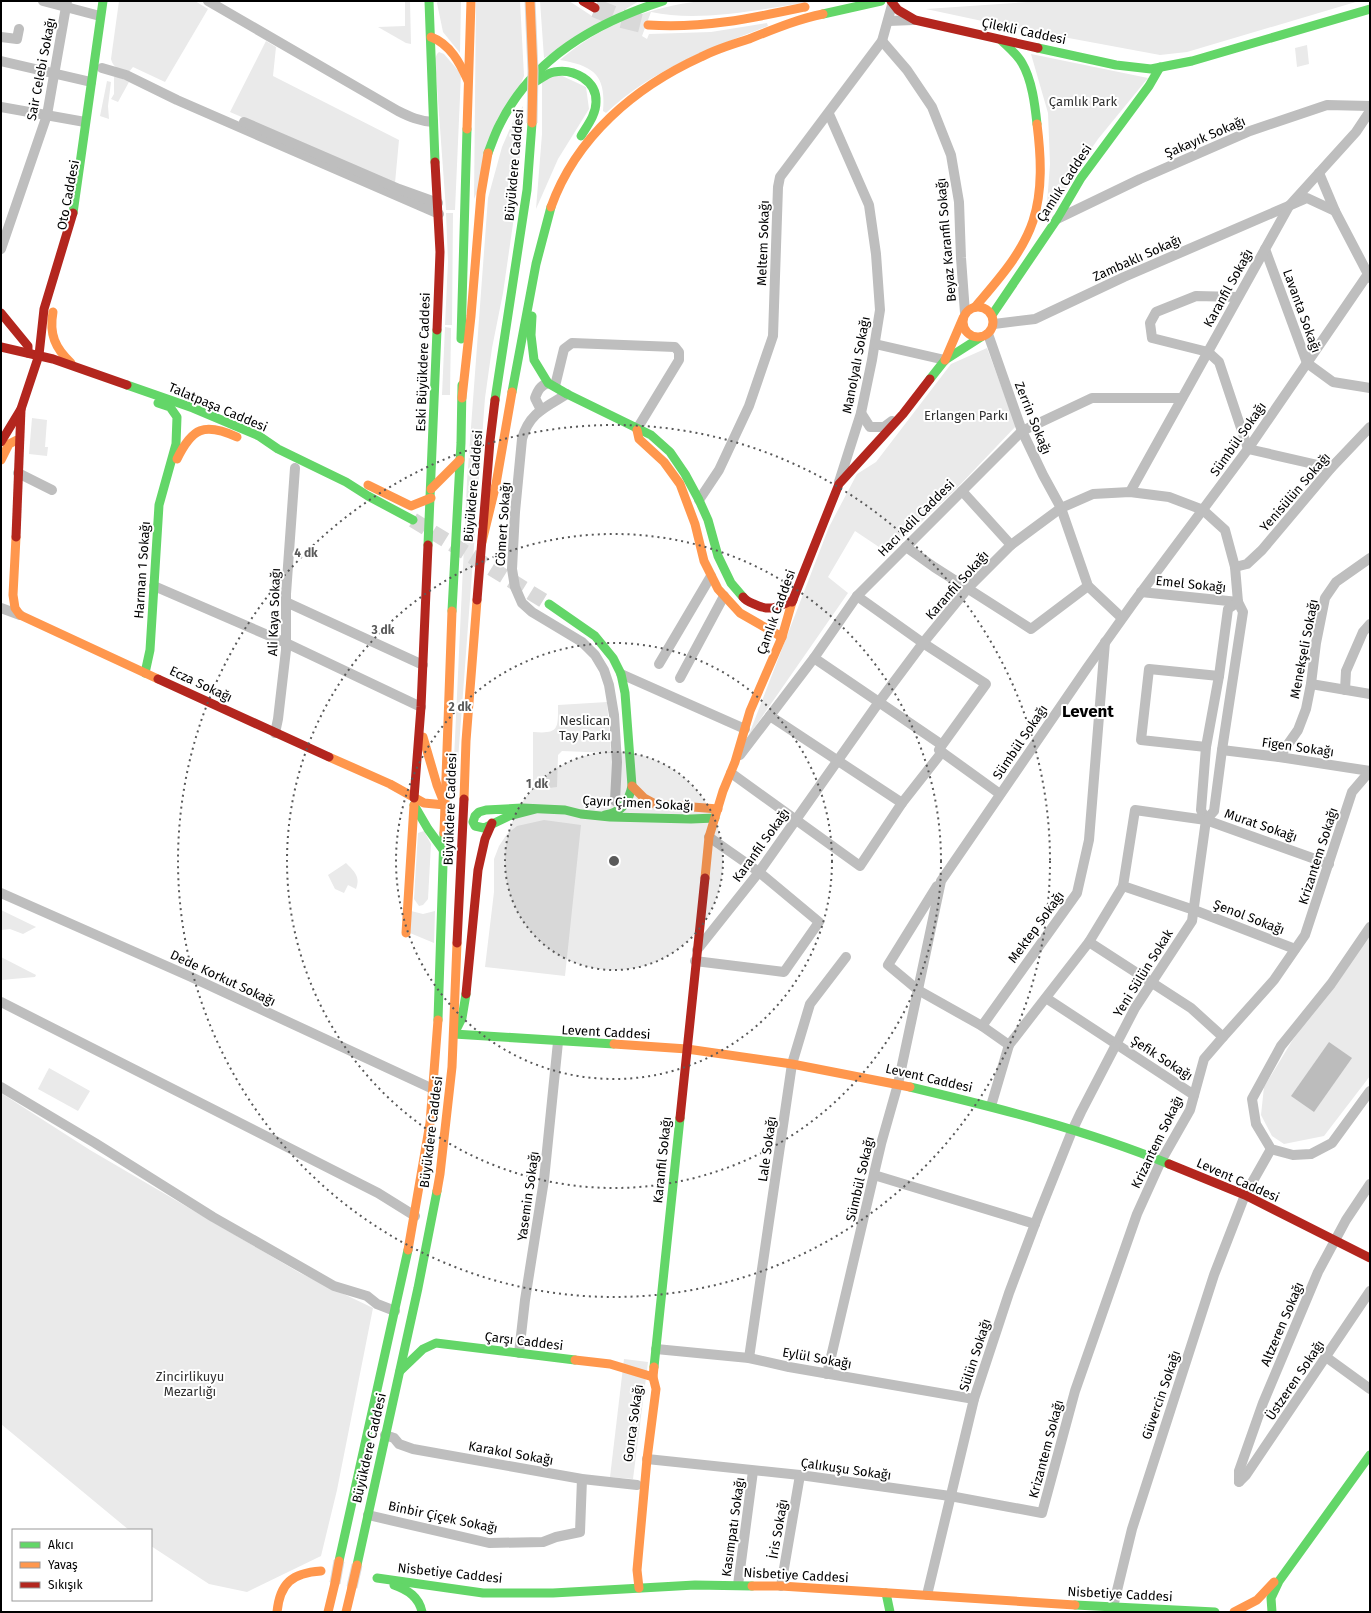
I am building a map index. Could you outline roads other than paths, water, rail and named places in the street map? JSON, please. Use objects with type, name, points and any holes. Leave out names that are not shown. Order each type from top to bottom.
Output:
[{"type":"main road","name":"Oto Caddesi","points":[[75,366],[61,355],[54,345],[51,334],[51,319],[82,208],[95,105],[102,68],[104,17],[103,1]]},
{"type":"main road","points":[[104,17],[111,1]]},
{"type":"main road","name":"Büyükdere Caddesi","points":[[328,1612],[415,1216],[424,1164],[433,1089],[437,1031],[460,460],[462,398],[462,289],[471,1]]},
{"type":"main road","name":"Büyükdere Caddesi","points":[[346,1612],[426,1253],[440,1174],[450,1094],[454,1034],[463,791],[492,417],[502,344],[521,234],[532,123],[533,70],[530,1]]},
{"type":"main road","points":[[583,1],[595,8]]},
{"type":"main road","points":[[462,398],[470,338],[484,170],[492,140],[504,116],[516,97],[531,78],[574,40],[604,23],[630,11],[663,1]]},
{"type":"main road","points":[[828,3],[841,1]]},
{"type":"main road","points":[[548,212],[563,179],[602,125],[631,98],[653,82],[702,56],[795,21],[876,2]]},
{"type":"main road","name":"Çilekli Caddesi","points":[[892,3],[907,16],[915,20],[1001,40],[1052,42]]},
{"type":"main road","name":"Eski Büyükdere Caddesi","points":[[420,724],[431,494],[439,263],[439,214],[433,122],[431,4]]},
{"type":"main road","name":"Çilekli Caddesi","points":[[906,5],[926,14],[1116,65],[1151,69],[1192,61],[1370,9]]},
{"type":"main road","points":[[648,25],[669,27],[702,25],[815,6]]},
{"type":"main road","name":"Oto Caddesi","points":[[21,409],[39,355],[44,309],[75,207],[91,82],[104,17]]},
{"type":"main road","points":[[431,37],[439,41],[453,55],[462,67],[468,81]]},
{"type":"main road","name":"Çamlık Caddesi","points":[[975,307],[1005,272],[1020,248],[1033,221],[1037,203],[1041,158],[1033,94],[1022,64],[1001,40]]},
{"type":"main road","points":[[1022,64],[1022,57],[1028,41]]},
{"type":"main road","name":"Çilekli Caddesi","points":[[1121,56],[1160,67]]},
{"type":"main road","name":"Çamlık Caddesi","points":[[993,319],[1014,281],[1057,219],[1081,178],[1149,86],[1160,67]]},
{"type":"main road","points":[[482,542],[493,503],[536,255],[548,212],[550,197],[564,165],[592,118],[596,101],[590,84],[583,77],[565,71],[553,72],[516,97]]},
{"type":"main road","points":[[542,233],[532,314],[532,335],[534,360],[551,385],[651,435],[670,452],[685,474],[699,500],[708,520],[718,556],[731,583],[745,600],[762,608],[775,608],[793,600]]},
{"type":"main road","points":[[945,360],[964,316],[975,307],[979,306],[986,308],[993,319],[985,335],[976,337],[967,332],[963,323],[964,316]]},
{"type":"main road","points":[[1,313],[28,346],[28,353]]},
{"type":"main road","name":"Çamlık Caddesi","points":[[696,956],[709,837],[723,791],[735,762],[750,711],[782,637],[793,600],[839,484],[903,414],[945,360],[985,335]]},
{"type":"main road","name":"Talatpaşa Caddesi","points":[[1,347],[39,355],[75,366],[193,408],[259,436],[278,449],[346,482],[412,520]]},
{"type":"main road","points":[[142,391],[157,403],[170,407],[177,417],[176,444],[170,470]]},
{"type":"main road","points":[[20,615],[15,608],[13,595],[21,409]]},
{"type":"main road","points":[[1,442],[21,409]]},
{"type":"main road","points":[[637,429],[640,439],[664,462],[680,484],[696,524],[704,561],[718,589],[740,612],[782,637]]},
{"type":"main road","points":[[170,470],[186,442],[192,435],[204,431],[222,430],[297,463],[345,488],[368,496]]},
{"type":"main road","points":[[259,436],[279,443],[411,506],[431,494],[460,460]]},
{"type":"main road","points":[[1,460],[9,444],[20,439]]},
{"type":"main road","name":"Harman 1 Sokağı","points":[[146,673],[150,650],[159,505],[170,470]]},
{"type":"main road","points":[[690,511],[699,500]]},
{"type":"main road","points":[[724,596],[738,591]]},
{"type":"main road","points":[[549,604],[594,636],[613,658],[621,674],[625,693],[632,786],[631,792],[623,807],[609,815],[600,815]]},
{"type":"main road","name":"Ecza Sokağı","points":[[20,615],[275,733],[390,784],[414,802],[445,805]]},
{"type":"main road","points":[[420,724],[424,744],[445,805],[463,791],[470,801],[486,810]]},
{"type":"main road","points":[[406,933],[420,724]]},
{"type":"main road","points":[[565,810],[598,807],[608,805],[615,801],[626,785],[630,767]]},
{"type":"main road","points":[[632,786],[644,798],[655,804],[718,809]]},
{"type":"main road","points":[[414,802],[428,829],[444,850]]},
{"type":"main road","name":"Çayır Çimen Sokağı","points":[[486,810],[522,808],[565,810],[581,814],[610,817],[691,819],[715,818]]},
{"type":"main road","name":"Çayır Çimen Sokağı","points":[[492,824],[512,815],[536,809]]},
{"type":"main road","points":[[486,810],[479,812],[475,816],[473,822],[475,826],[484,828],[492,824]]},
{"type":"main road","points":[[691,819],[709,837]]},
{"type":"main road","points":[[454,1034],[462,1018],[465,1006],[478,870],[485,839],[492,824]]},
{"type":"main road","name":"Karanfil Sokağı","points":[[653,1377],[696,956]]},
{"type":"main road","name":"Levent Caddesi","points":[[454,1034],[558,1042],[687,1049],[792,1064],[898,1084],[991,1106],[1098,1138],[1161,1161],[1245,1195],[1370,1258]]},
{"type":"main road","name":"Çarşı Caddesi","points":[[400,1370],[423,1349],[436,1343],[610,1364],[653,1377]]},
{"type":"main road","name":"Gonca Sokağı","points":[[638,1588],[637,1570],[643,1458],[650,1382],[653,1377]]},
{"type":"main road","points":[[1272,1612],[1270,1602],[1272,1594],[1288,1567],[1370,1455]]},
{"type":"main road","name":"Gonca Sokağı","points":[[627,1588],[637,1485],[643,1458]]},
{"type":"main road","points":[[1234,1612],[1257,1600],[1288,1567]]},
{"type":"main road","points":[[276,1612],[278,1598],[288,1581],[298,1575],[308,1572],[320,1572]]},
{"type":"main road","name":"Nisbetiye Caddesi","points":[[422,1612],[422,1606],[411,1592],[377,1578],[483,1593],[553,1593],[695,1585],[781,1586],[986,1600],[1215,1612]]},
{"type":"main road","points":[[886,1593],[890,1612]]},
{"type":"main road","points":[[975,1608],[977,1604],[986,1600]]},
{"type":"street","points":[[44,1],[66,4],[104,17]]},
{"type":"street","points":[[208,1],[411,118],[433,122]]},
{"type":"street","name":"Meltem Sokağı","points":[[699,500],[719,470],[749,406],[773,336],[778,187],[780,177],[829,114],[852,80],[882,41],[892,3]]},
{"type":"street","name":"Sair Celebi Sokağı","points":[[1,249],[47,116],[66,4]]},
{"type":"street","points":[[888,21],[915,20]]},
{"type":"street","points":[[1,37],[17,39],[19,29]]},
{"type":"street","name":"Beyaz Karanfil Sokağı","points":[[882,41],[907,70],[932,107],[951,156],[959,202],[964,316]]},
{"type":"street","points":[[1,61],[91,82]]},
{"type":"street","points":[[102,68],[126,75],[177,100],[439,214]]},
{"type":"street","points":[[132,74],[399,189],[438,203]]},
{"type":"street","name":"Şakayık Sokağı","points":[[1057,219],[1140,179],[1250,131],[1327,105],[1370,106]]},
{"type":"street","points":[[1,107],[85,122]]},
{"type":"street","name":"Karanfil Sokağı","points":[[1130,492],[1289,206],[1356,132],[1370,111]]},
{"type":"street","name":"Manolyalı Sokağı","points":[[829,114],[869,205],[876,254],[880,310],[875,344],[860,413],[839,484]]},
{"type":"street","points":[[1319,173],[1335,211],[1369,275]]},
{"type":"street","name":"Zambaklı Sokağı","points":[[993,319],[1035,319],[1124,277],[1306,198],[1335,211]]},
{"type":"street","name":"Lavanta Sokağı","points":[[1265,249],[1307,363],[1332,382],[1370,388]]},
{"type":"street","name":"Sümbül Sokağı","points":[[918,990],[888,965],[941,881],[1122,618],[1248,449],[1369,275]]},
{"type":"street","points":[[1238,297],[1196,296],[1156,312],[1150,323],[1152,338],[1208,352],[1219,362],[1248,449],[1332,468]]},
{"type":"street","name":"Zerrin Sokağı","points":[[985,335],[1022,431],[1043,476],[1061,508],[1088,586]]},
{"type":"street","points":[[541,410],[536,398],[538,391],[542,385],[551,385],[564,349],[572,343],[675,347],[679,352],[679,360],[637,429]]},
{"type":"street","points":[[875,344],[945,360]]},
{"type":"street","name":"Cömert Sokağı","points":[[567,394],[541,410],[529,421],[522,439],[515,512],[512,569],[515,587],[522,603],[532,612],[582,642],[595,655],[604,670],[609,685],[614,715],[617,762],[615,801]]},
{"type":"street","name":"Hacı Adil Caddesi","points":[[735,762],[814,658],[857,596],[1022,431],[1092,398],[1182,398]]},
{"type":"street","points":[[860,413],[870,427],[884,427],[903,414]]},
{"type":"street","name":"Yenisülün Sokağı","points":[[1235,567],[1247,564],[1262,550],[1332,468],[1370,427]]},
{"type":"street","name":"Ali Kaya Sokağı","points":[[275,733],[279,712],[286,643],[286,602],[295,468]]},
{"type":"street","points":[[18,473],[52,490]]},
{"type":"street","points":[[962,491],[1011,545]]},
{"type":"street","name":"Karanfil Sokağı","points":[[696,956],[759,872],[879,702],[923,643],[968,588],[1011,545],[1061,508],[1093,494],[1130,492],[1169,496],[1203,510],[1225,530],[1235,567],[1238,602],[1243,612],[1214,811],[1206,820]]},
{"type":"street","points":[[906,547],[1031,629],[1088,586],[1122,618]]},
{"type":"street","name":"Menekşeli Sokağı","points":[[1279,757],[1298,730],[1306,709],[1312,684],[1316,643],[1325,598],[1336,582],[1370,558]]},
{"type":"street","points":[[659,664],[711,576]]},
{"type":"street","points":[[154,586],[286,643],[421,707]]},
{"type":"street","name":"Emel Sokağı","points":[[1141,592],[1238,602]]},
{"type":"street","points":[[680,678],[724,596]]},
{"type":"street","points":[[731,773],[860,866],[902,803],[986,684],[923,643],[857,596]]},
{"type":"street","points":[[286,602],[423,665]]},
{"type":"street","points":[[1206,820],[1201,810],[1206,747],[1219,676],[1228,609],[1238,602]]},
{"type":"street","name":"Ecza Sokağı","points":[[1,608],[20,615]]},
{"type":"street","points":[[1345,690],[1346,671],[1363,632],[1370,624]]},
{"type":"street","name":"Mektep Sokağı","points":[[982,1026],[1077,893],[1089,840],[1106,642]]},
{"type":"street","points":[[814,658],[879,702],[942,748],[1000,794]]},
{"type":"street","points":[[1206,747],[1141,740],[1149,669],[1219,676]]},
{"type":"street","points":[[621,674],[745,729]]},
{"type":"street","points":[[1312,684],[1370,694]]},
{"type":"street","points":[[770,716],[902,803]]},
{"type":"street","name":"Figen Sokağı","points":[[1222,750],[1370,771]]},
{"type":"street","name":"Krizantem Sokağı","points":[[1042,1513],[1075,1391],[1137,1214],[1161,1161],[1190,1110],[1204,1060],[1223,1036],[1274,980],[1305,935],[1352,792],[1370,771]]},
{"type":"street","name":"Murat Sokağı","points":[[1123,886],[1135,810],[1206,820],[1329,864]]},
{"type":"street","name":"Yeni Sülün Sokak","points":[[1072,1131],[1135,1008],[1192,921],[1206,820]]},
{"type":"street","points":[[696,956],[784,972],[819,922],[759,872],[709,837]]},
{"type":"street","name":"Sümbül Sokağı","points":[[828,1374],[874,1175],[898,1084],[941,881]]},
{"type":"street","points":[[991,1106],[1009,1045],[1089,942],[1123,886]]},
{"type":"street","name":"Şenol Sokağı","points":[[1123,886],[1194,910],[1295,949]]},
{"type":"street","name":"Dede Korkut Sokağı","points":[[1,894],[189,976],[433,1089]]},
{"type":"street","points":[[1370,927],[1331,984],[1281,1046],[1252,1099],[1256,1124],[1271,1149],[1293,1155],[1311,1154],[1332,1143],[1370,1091]]},
{"type":"street","points":[[1089,942],[1191,1008],[1223,1036]]},
{"type":"street","name":"Lale Sokağı","points":[[749,1358],[792,1064],[810,1004],[846,957]]},
{"type":"street","points":[[918,990],[982,1026],[1009,1045]]},
{"type":"street","name":"Şefik Sokağı","points":[[1046,998],[1194,1095]]},
{"type":"street","points":[[1,1002],[378,1193],[415,1216]]},
{"type":"street","name":"Yasemin Sokağı","points":[[519,1353],[525,1300],[544,1180],[558,1042]]},
{"type":"street","points":[[1,1086],[213,1217],[334,1286],[367,1296],[377,1304],[395,1311]]},
{"type":"street","name":"Sülün Sokağı","points":[[926,1595],[974,1399],[1009,1293],[1072,1131]]},
{"type":"street","name":"Güvercin Sokağı","points":[[1113,1607],[1132,1528],[1214,1275],[1245,1195],[1271,1149]]},
{"type":"street","points":[[874,1175],[1035,1224]]},
{"type":"street","name":"Altzeren Sokağı","points":[[1239,1482],[1239,1471],[1263,1403],[1318,1272],[1335,1240],[1370,1184]]},
{"type":"street","name":"Üstzeren Sokağı","points":[[1239,1482],[1246,1475],[1370,1291]]},
{"type":"street","name":"Eylül Sokağı","points":[[656,1349],[749,1358],[789,1368],[974,1399]]},
{"type":"street","points":[[1326,1357],[1370,1389]]},
{"type":"street","name":"Karakol Sokağı","points":[[385,1435],[394,1438],[399,1444],[413,1449],[582,1479],[637,1485]]},
{"type":"street","name":"Çalıkuşu Sokağı","points":[[643,1458],[800,1475],[950,1496],[1042,1513]]},
{"type":"street","name":"Kasımpatı Sokağı","points":[[738,1585],[753,1471]]},
{"type":"street","name":"İris Sokağı","points":[[781,1586],[800,1475]]},
{"type":"street","name":"Binbir Çiçek Sokağı","points":[[368,1515],[489,1542],[543,1542],[556,1537],[580,1532],[582,1479]]},
{"type":"tunnel","points":[[595,8],[620,18],[648,25]]},
{"type":"tunnel","points":[[413,520],[549,604]]},
{"type":"district","name":"Levent","points":[[1088,711]]},
{"type":"park label","name":"Çamlık Park","points":[[1083,101]]},
{"type":"park label","name":"Erlangen Parkı","points":[[966,415]]},
{"type":"park label","name":"Neslican Tay Parkı","points":[[585,728]]},
{"type":"park label","name":"Zincirlikuyu Mezarlığı","points":[[190,1384]]}]
